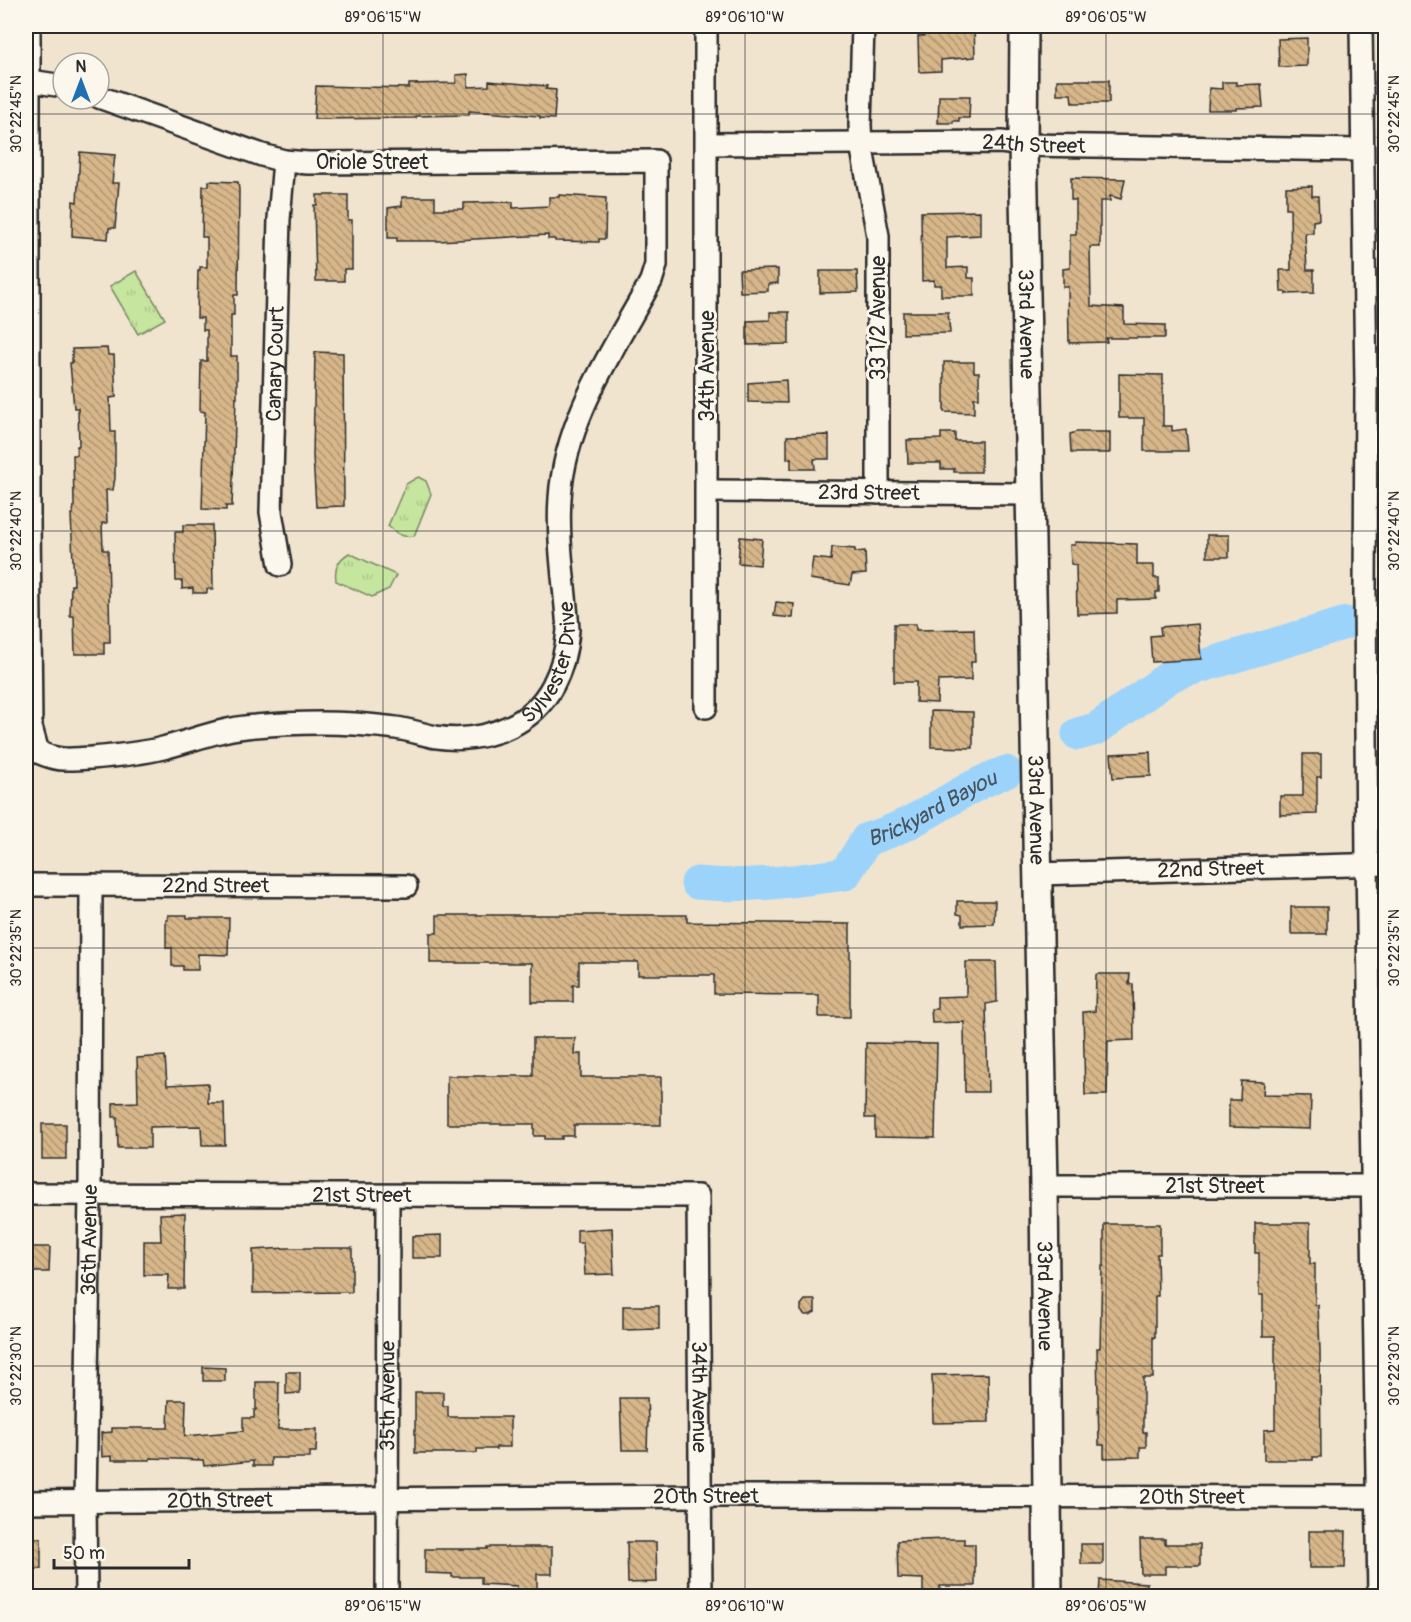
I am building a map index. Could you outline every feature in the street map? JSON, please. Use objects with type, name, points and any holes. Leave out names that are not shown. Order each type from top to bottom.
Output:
[{"type":"street","points":[[27,518],[29,26]]},
{"type":"street","name":"34th Avenue","points":[[706,26],[706,707]]},
{"type":"street","name":"33 1/2 Avenue","points":[[863,26],[861,144],[878,236],[878,493]]},
{"type":"street","name":"33rd Avenue","points":[[1024,26],[1023,145],[1044,1186],[1048,1596]]},
{"type":"street","points":[[1360,26],[1366,385],[1365,594],[1376,864],[1382,1497],[1379,1596]]},
{"type":"street","points":[[30,81],[51,84]]},
{"type":"street","name":"Oriole Street","points":[[111,101],[284,161],[308,163],[656,161]]},
{"type":"street","name":"24th Street","points":[[707,144],[1001,142],[1023,145],[1361,150]]},
{"type":"street","name":"Canary Court","points":[[280,565],[271,512],[279,219],[284,161]]},
{"type":"street","name":"Sylvester Drive","points":[[27,518],[31,728],[38,752],[56,760],[124,756],[164,748],[211,733],[250,726],[292,723],[364,725],[397,728],[438,737],[468,739],[512,726],[530,715],[555,685],[567,647],[568,630],[560,526],[563,471],[569,443],[585,403],[651,281],[656,265],[656,161]]},
{"type":"street","name":"23rd Street","points":[[707,491],[1030,494]]},
{"type":"street","name":"22nd Street","points":[[1037,874],[1376,864]]},
{"type":"street","name":"22nd Street","points":[[26,885],[406,886]]},
{"type":"street","name":"36th Avenue","points":[[86,1596],[91,885]]},
{"type":"street","name":"21st Street","points":[[1044,1186],[1378,1186]]},
{"type":"street","name":"21st Street","points":[[26,1194],[698,1196]]},
{"type":"street","name":"35th Avenue","points":[[387,1596],[388,1196]]},
{"type":"street","name":"34th Avenue","points":[[698,1196],[701,1596]]},
{"type":"street","name":"20th Street","points":[[26,1502],[699,1496],[1382,1497]]},
{"type":"green space","points":[[136,271],[165,319],[138,334],[110,286]]},
{"type":"green space","points":[[418,477],[426,481],[431,494],[414,536],[403,536],[388,526],[406,484]]},
{"type":"green space","points":[[349,553],[396,575],[389,589],[372,597],[336,581],[338,565]]},
{"type":"building","points":[[924,26],[974,26],[975,57],[941,60],[941,71],[919,72],[918,36],[924,36]]},
{"type":"building","points":[[1307,38],[1307,66],[1279,67],[1278,39]]},
{"type":"building","points":[[468,74],[468,87],[489,86],[489,81],[547,86],[546,89],[556,90],[554,119],[469,111],[469,115],[416,116],[416,118],[314,119],[316,86],[409,88],[409,84],[456,83],[456,75]]},
{"type":"building","points":[[1057,80],[1109,80],[1109,103],[1072,103],[1071,94],[1057,94]]},
{"type":"building","points":[[1222,82],[1236,82],[1236,85],[1261,84],[1263,107],[1208,110],[1209,88],[1222,89]]},
{"type":"building","points":[[939,96],[970,96],[969,118],[959,118],[959,121],[953,121],[953,123],[938,123]]},
{"type":"building","points":[[80,152],[115,155],[112,183],[119,183],[115,228],[109,228],[108,239],[72,236],[73,201],[77,202]]},
{"type":"building","points":[[1071,178],[1125,179],[1121,199],[1110,196],[1110,201],[1100,201],[1100,247],[1090,247],[1091,306],[1124,308],[1124,324],[1165,325],[1165,338],[1106,338],[1107,342],[1069,343],[1068,287],[1063,287],[1063,269],[1070,268],[1070,234],[1076,234],[1076,200],[1071,200]]},
{"type":"building","points":[[209,181],[238,182],[239,190],[238,295],[234,295],[234,315],[231,315],[231,356],[237,356],[237,398],[232,506],[226,506],[226,510],[202,509],[205,412],[200,411],[201,361],[207,361],[207,330],[203,330],[203,318],[197,318],[198,270],[200,267],[207,267],[207,237],[202,237],[203,186],[209,186]]},
{"type":"building","points":[[1312,186],[1312,196],[1318,196],[1319,220],[1313,221],[1313,233],[1305,233],[1307,270],[1314,270],[1314,293],[1286,294],[1286,292],[1281,292],[1280,270],[1291,270],[1290,208],[1286,208],[1286,187]]},
{"type":"building","points":[[317,195],[348,195],[348,220],[352,220],[352,269],[344,269],[344,281],[316,281],[314,205],[317,205]]},
{"type":"building","points":[[559,195],[606,198],[605,239],[599,239],[599,242],[555,241],[555,239],[548,239],[548,235],[438,241],[397,241],[397,238],[388,238],[388,208],[402,206],[402,197],[435,197],[435,209],[464,209],[464,203],[513,202],[513,208],[549,206],[549,197],[559,197]]},
{"type":"building","points":[[980,211],[980,235],[947,237],[947,268],[968,267],[968,278],[974,278],[974,296],[941,296],[941,285],[934,285],[934,280],[922,281],[921,212]]},
{"type":"building","points":[[778,269],[778,283],[768,284],[768,291],[740,292],[739,270]]},
{"type":"building","points":[[820,271],[857,271],[858,292],[820,293]]},
{"type":"building","points":[[770,312],[789,312],[789,344],[747,345],[747,321],[770,320]]},
{"type":"building","points":[[903,312],[948,312],[950,333],[903,334]]},
{"type":"building","points":[[107,348],[108,355],[114,355],[116,397],[110,398],[111,432],[115,432],[115,478],[113,490],[106,490],[107,523],[102,523],[103,550],[108,550],[110,642],[104,642],[104,654],[75,654],[74,616],[70,616],[71,585],[74,585],[71,514],[73,514],[74,505],[73,455],[77,455],[77,446],[79,446],[78,408],[74,408],[70,363],[72,363],[72,349]]},
{"type":"building","points":[[315,352],[343,353],[344,506],[316,507],[313,456]]},
{"type":"building","points":[[944,362],[974,362],[974,372],[979,372],[979,398],[974,398],[974,413],[944,412]]},
{"type":"building","points":[[1119,374],[1163,375],[1163,426],[1172,426],[1172,431],[1186,429],[1188,451],[1144,451],[1144,418],[1119,418]]},
{"type":"building","points":[[786,380],[787,403],[748,402],[748,383]]},
{"type":"building","points":[[1110,432],[1110,453],[1071,453],[1070,434]]},
{"type":"building","points":[[941,433],[955,433],[955,441],[981,441],[981,472],[954,472],[954,469],[941,469],[941,463],[908,463],[907,440],[941,439]]},
{"type":"building","points":[[829,435],[829,459],[814,459],[815,469],[791,469],[791,458],[787,459],[787,436]]},
{"type":"building","points":[[183,525],[212,525],[213,589],[207,589],[207,593],[193,593],[193,588],[182,589],[182,581],[176,581],[175,532],[183,532]]},
{"type":"building","points":[[1207,535],[1229,535],[1229,557],[1207,557]]},
{"type":"building","points":[[740,537],[762,539],[760,565],[738,563]]},
{"type":"building","points":[[1075,542],[1137,544],[1137,565],[1154,565],[1154,578],[1159,578],[1159,592],[1156,592],[1156,599],[1117,600],[1117,613],[1077,614],[1076,565],[1071,564],[1070,545],[1075,545]]},
{"type":"building","points":[[832,547],[855,549],[855,552],[865,551],[866,574],[852,575],[850,585],[810,579],[813,558],[831,560]]},
{"type":"building","points":[[776,602],[794,604],[793,618],[774,616]]},
{"type":"building","points":[[894,624],[916,624],[916,630],[974,629],[975,662],[971,662],[971,680],[938,681],[937,703],[916,702],[916,682],[894,682]]},
{"type":"building","points":[[1198,624],[1201,659],[1152,662],[1150,636],[1161,635],[1160,627]]},
{"type":"building","points":[[931,711],[973,712],[973,748],[931,747]]},
{"type":"building","points":[[1150,752],[1151,776],[1113,778],[1111,754]]},
{"type":"building","points":[[1303,754],[1321,754],[1321,777],[1317,777],[1317,814],[1280,815],[1280,796],[1303,796]]},
{"type":"building","points":[[957,901],[995,901],[994,924],[962,925],[962,915],[957,914]]},
{"type":"building","points":[[1291,907],[1327,907],[1327,934],[1291,934]]},
{"type":"building","points":[[168,915],[187,915],[187,918],[229,918],[228,955],[198,954],[198,970],[183,970],[183,966],[172,966],[172,948],[166,948]]},
{"type":"building","points":[[437,915],[687,915],[687,922],[850,924],[850,1017],[819,1017],[819,995],[714,994],[714,975],[638,975],[638,962],[579,962],[579,985],[573,985],[573,1002],[532,1002],[532,963],[430,963],[430,933],[437,933]]},
{"type":"building","points":[[966,962],[996,962],[997,1002],[986,1004],[988,1092],[965,1092],[964,1022],[932,1023],[931,1009],[937,1009],[937,997],[966,996]]},
{"type":"building","points":[[1130,974],[1129,984],[1133,984],[1134,1040],[1108,1041],[1107,1095],[1085,1095],[1083,1012],[1095,1011],[1096,975]]},
{"type":"building","points":[[533,1038],[575,1038],[574,1054],[581,1054],[581,1077],[661,1077],[661,1125],[574,1125],[574,1136],[545,1139],[545,1136],[534,1136],[534,1124],[447,1124],[447,1076],[533,1076]]},
{"type":"building","points":[[866,1043],[937,1044],[935,1138],[875,1137],[875,1118],[865,1118]]},
{"type":"building","points":[[165,1056],[167,1085],[208,1083],[208,1103],[224,1103],[225,1145],[202,1145],[201,1126],[150,1127],[150,1148],[118,1148],[117,1117],[113,1117],[113,1103],[138,1102],[137,1058]]},
{"type":"building","points":[[1241,1081],[1264,1082],[1263,1095],[1311,1096],[1310,1129],[1229,1127],[1229,1100],[1240,1100]]},
{"type":"building","points":[[42,1124],[66,1124],[66,1159],[42,1159]]},
{"type":"building","points":[[185,1213],[184,1289],[168,1289],[169,1275],[144,1275],[144,1241],[161,1241],[160,1214]]},
{"type":"building","points":[[1255,1223],[1310,1223],[1310,1264],[1315,1264],[1315,1305],[1318,1305],[1320,1350],[1321,1457],[1313,1457],[1313,1460],[1264,1460],[1264,1430],[1275,1429],[1275,1336],[1263,1336],[1263,1295],[1259,1295],[1259,1253],[1255,1253]]},
{"type":"building","points":[[1104,1224],[1160,1224],[1160,1254],[1157,1254],[1158,1296],[1155,1296],[1155,1337],[1153,1337],[1153,1378],[1143,1378],[1143,1432],[1146,1432],[1146,1447],[1140,1447],[1140,1457],[1104,1458],[1104,1445],[1099,1445],[1097,1348],[1100,1348]]},
{"type":"building","points":[[612,1228],[614,1274],[585,1275],[583,1243],[577,1243],[577,1230]]},
{"type":"building","points":[[442,1235],[442,1258],[412,1258],[412,1236]]},
{"type":"building","points":[[26,1247],[50,1247],[49,1272],[26,1272]]},
{"type":"building","points":[[352,1248],[352,1292],[253,1293],[253,1250]]},
{"type":"building","points":[[805,1300],[815,1300],[815,1312],[810,1315],[805,1315],[801,1311],[801,1305]]},
{"type":"building","points":[[623,1306],[659,1306],[659,1329],[623,1330]]},
{"type":"building","points":[[203,1367],[225,1368],[225,1381],[203,1381]]},
{"type":"building","points":[[286,1372],[300,1372],[300,1393],[286,1394]]},
{"type":"building","points":[[988,1374],[989,1422],[933,1423],[932,1375]]},
{"type":"building","points":[[256,1382],[279,1382],[278,1429],[317,1429],[316,1452],[310,1452],[310,1458],[271,1458],[271,1466],[253,1466],[253,1461],[204,1466],[203,1460],[150,1458],[150,1460],[112,1460],[112,1456],[102,1457],[101,1433],[112,1432],[112,1428],[168,1428],[169,1400],[186,1400],[185,1436],[243,1431],[243,1418],[254,1418]]},
{"type":"building","points":[[415,1392],[443,1392],[443,1406],[448,1406],[448,1417],[510,1417],[510,1447],[477,1449],[477,1453],[415,1453]]},
{"type":"building","points":[[620,1398],[647,1398],[647,1450],[622,1450]]},
{"type":"building","points":[[1309,1531],[1346,1531],[1345,1568],[1309,1568]]},
{"type":"building","points":[[26,1538],[41,1538],[41,1569],[26,1569]]},
{"type":"building","points":[[964,1539],[964,1544],[975,1544],[975,1586],[940,1586],[940,1596],[923,1596],[923,1579],[898,1578],[897,1541]]},
{"type":"building","points":[[1140,1539],[1165,1539],[1165,1544],[1200,1544],[1200,1566],[1165,1566],[1165,1574],[1141,1574]]},
{"type":"building","points":[[627,1542],[656,1542],[657,1582],[628,1583]]},
{"type":"building","points":[[1081,1544],[1103,1544],[1103,1564],[1081,1564]]},
{"type":"building","points":[[487,1547],[552,1547],[552,1574],[537,1574],[537,1596],[518,1596],[517,1586],[481,1584],[481,1577],[452,1577],[452,1574],[425,1573],[425,1549],[487,1549]]},
{"type":"building","points":[[1100,1580],[1147,1583],[1146,1596],[1099,1596]]},
{"type":"waterway","name":"Brickyard Bayou","points":[[1078,734],[1096,729],[1172,675],[1346,623]]},
{"type":"waterway","name":"Brickyard Bayou","points":[[697,883],[752,884],[845,874],[867,839],[920,817],[988,779],[1006,772]]}]
